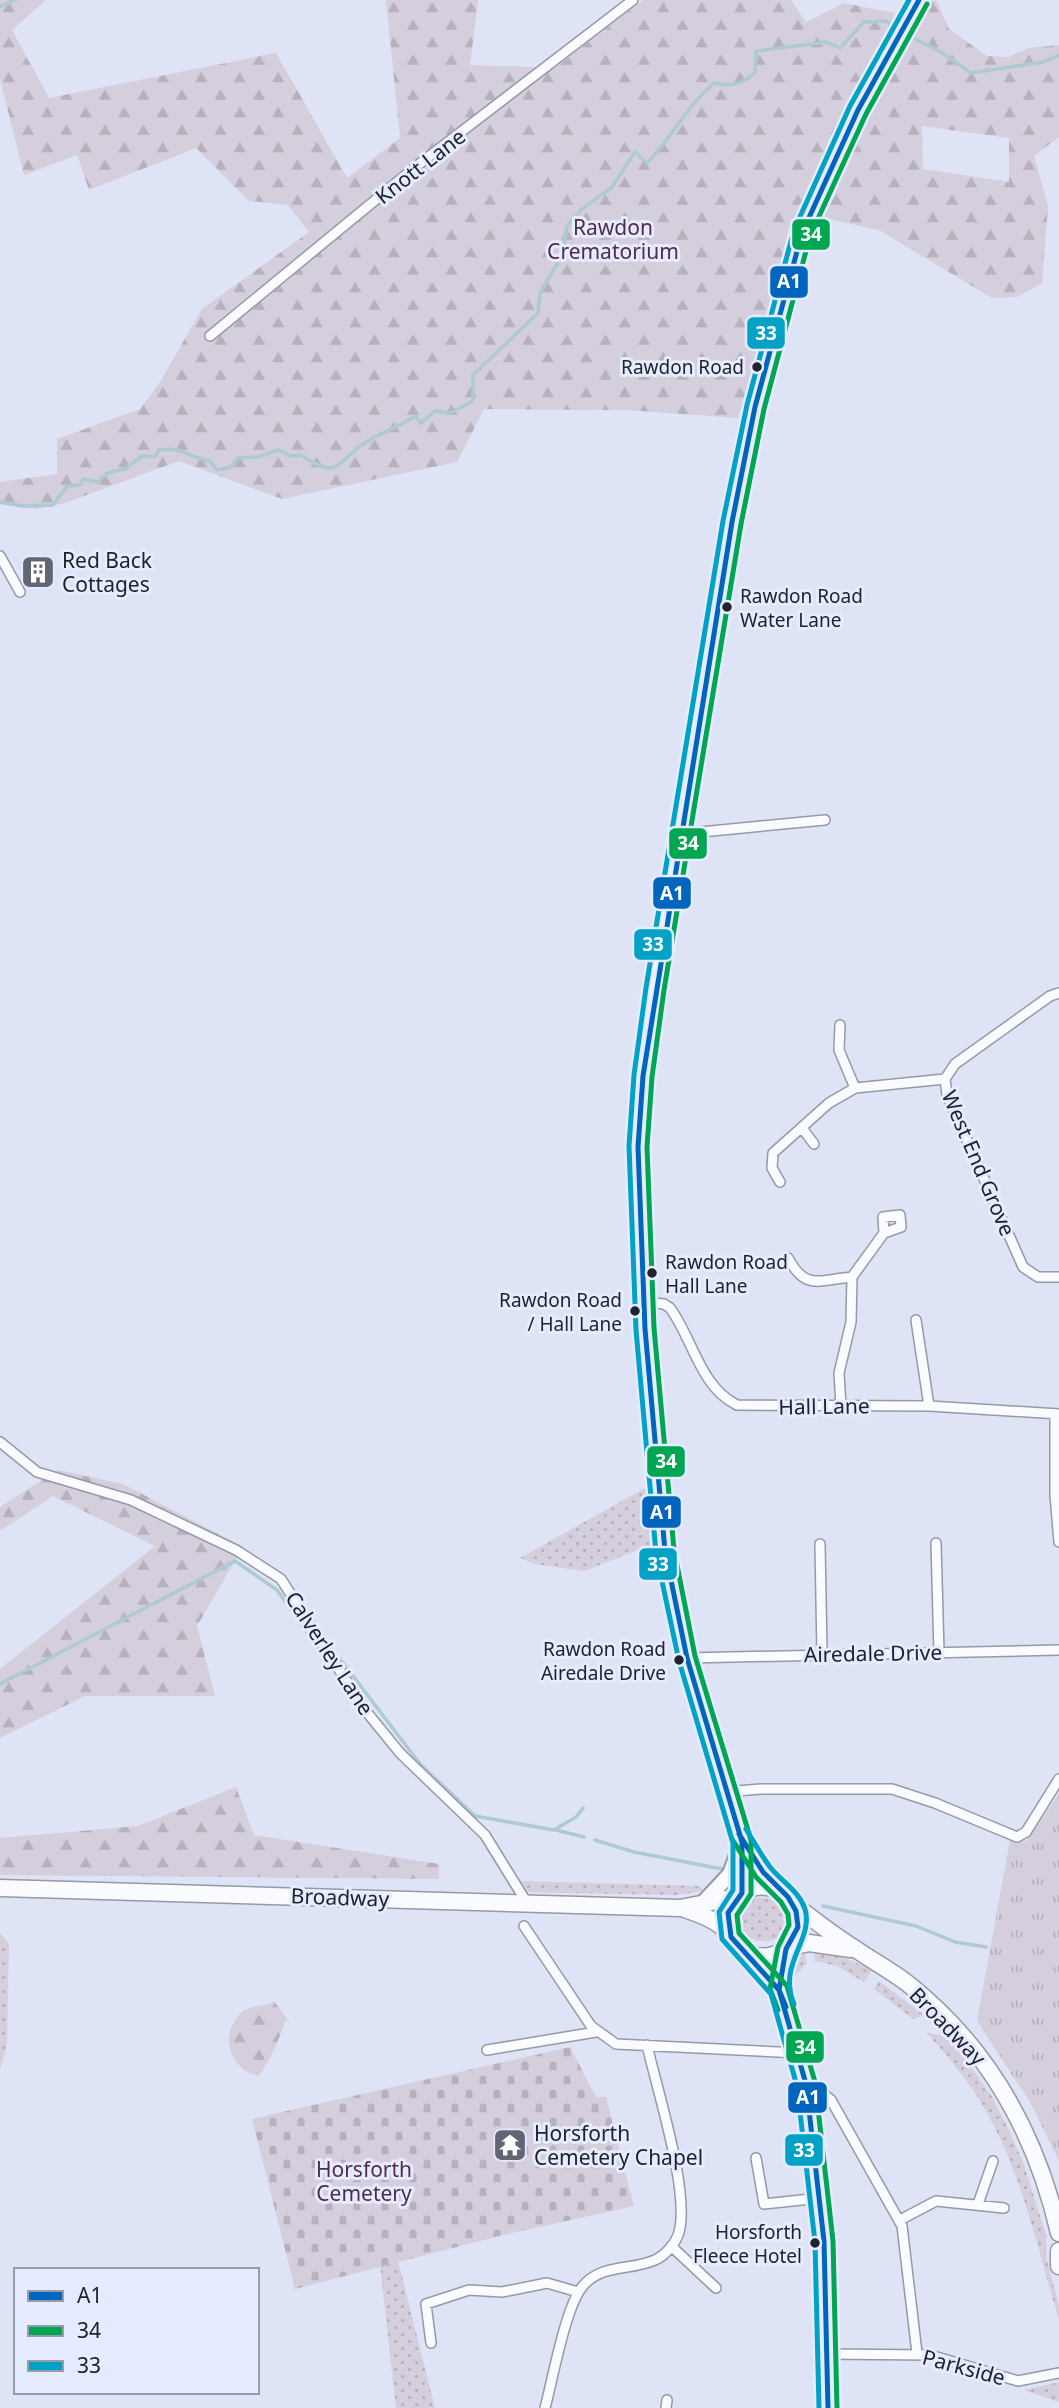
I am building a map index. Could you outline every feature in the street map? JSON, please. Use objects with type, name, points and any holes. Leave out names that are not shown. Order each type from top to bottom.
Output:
[{"type":"highway","points":[[680,1908],[740,1895],[762,1886],[778,1890],[793,1904],[798,1927],[786,1948]]},
{"type":"highway","name":"Broadway","points":[[0,1888],[680,1908]]},
{"type":"highway","points":[[731,1937],[729,1913],[740,1895]]},
{"type":"highway","name":"Broadway","points":[[793,1904],[927,1999],[975,2049],[1016,2111],[1029,2137],[1043,2174],[1059,2233]]},
{"type":"highway","points":[[680,1908],[707,1917],[745,1952],[767,1957],[786,1948],[810,1943],[857,1950]]},
{"type":"highway","points":[[1059,2251],[1059,2266]]},
{"type":"main road","points":[[778,1890],[742,1842],[726,1795],[687,1658],[665,1551],[643,1302],[638,1192],[640,1106],[655,989],[732,522],[772,344],[802,233],[858,110],[919,0]]},
{"type":"main road","points":[[740,1895],[742,1842]]},
{"type":"main road","points":[[703,1903],[730,1874],[742,1842]]},
{"type":"main road","points":[[779,1990],[786,1948]]},
{"type":"main road","points":[[745,1952],[779,1990],[807,2091],[820,2198],[828,2408]]},
{"type":"street","name":"Knott Lane","points":[[210,336],[418,165],[634,0]]},
{"type":"street","points":[[0,556],[20,592]]},
{"type":"street","points":[[680,834],[825,820]]},
{"type":"street","name":"West End Grove","points":[[1059,993],[1050,996],[955,1065],[944,1079],[947,1095],[1023,1267],[1038,1277],[1059,1277]]},
{"type":"street","points":[[840,1024],[839,1050],[855,1088]]},
{"type":"street","points":[[780,1182],[772,1168],[771,1157],[829,1103],[855,1088],[944,1079]]},
{"type":"street","points":[[802,1128],[814,1144]]},
{"type":"street","points":[[841,1406],[839,1373],[851,1322],[852,1277],[884,1233]]},
{"type":"street","points":[[788,1258],[802,1280],[852,1277]]},
{"type":"street","name":"Hall Lane","points":[[643,1302],[664,1304],[670,1308],[713,1385],[731,1402],[760,1408],[929,1406],[1057,1414]]},
{"type":"street","points":[[916,1321],[929,1406]]},
{"type":"street","points":[[1057,1414],[1055,1445],[1059,1542]]},
{"type":"street","name":"Calverley Lane","points":[[0,1442],[37,1472],[131,1500],[236,1550],[281,1578],[365,1710],[400,1753],[485,1835],[527,1903]]},
{"type":"street","points":[[936,1543],[939,1652]]},
{"type":"street","points":[[820,1544],[822,1654]]},
{"type":"street","name":"Airedale Drive","points":[[687,1658],[1059,1650]]},
{"type":"street","points":[[726,1795],[736,1791],[761,1789],[892,1789],[935,1803],[995,1830],[1022,1836],[1059,1779]]},
{"type":"street","points":[[524,1926],[596,2032],[616,2044],[798,2053]]},
{"type":"street","points":[[487,2050],[596,2032]]},
{"type":"street","points":[[545,2408],[578,2292],[590,2279],[601,2273],[656,2260],[671,2246],[680,2229],[682,2201],[647,2045]]},
{"type":"street","points":[[807,2091],[820,2091],[831,2100],[900,2220],[907,2249],[909,2305],[917,2353]]},
{"type":"street","points":[[756,2158],[764,2204],[820,2198]]},
{"type":"street","points":[[978,2204],[993,2161]]},
{"type":"street","points":[[900,2220],[936,2202],[1004,2208]]},
{"type":"street","points":[[671,2246],[716,2288]]},
{"type":"street","points":[[431,2343],[426,2304],[469,2290],[489,2289],[502,2292],[547,2283],[578,2292]]},
{"type":"street","name":"Parkside","points":[[827,2354],[917,2353],[940,2357],[1018,2381],[1059,2373]]},
{"type":"green space","name":"Rawdon Crematorium","points":[[0,0],[46,0],[12,30],[49,98],[276,53],[347,178],[400,138],[386,0],[478,0],[470,65],[555,68],[643,0],[791,0],[806,22],[844,3],[899,14],[936,0],[949,29],[987,56],[1008,57],[1029,48],[1059,45],[1059,137],[1034,156],[1048,206],[1042,283],[1017,297],[992,298],[879,230],[828,219],[797,221],[738,418],[627,410],[484,409],[457,462],[282,499],[179,461],[65,503],[36,509],[0,504],[0,482],[57,474],[57,439],[140,409],[160,382],[202,309],[309,232],[288,205],[249,201],[196,148],[89,190],[77,155],[24,175],[0,79]],"holes":[[[922,126],[1009,138],[1009,182],[923,169]]]},
{"type":"green space","points":[[58,1470],[123,1484],[243,1547],[197,1626],[215,1696],[85,1696],[0,1738],[0,1669],[155,1546],[53,1496],[0,1531],[0,1507]]},
{"type":"green space","points":[[647,1487],[651,1545],[584,1571],[534,1564],[520,1558]]},
{"type":"green space","points":[[236,1787],[254,1835],[439,1864],[439,1879],[0,1875],[0,1838],[138,1826]]},
{"type":"green space","points":[[1059,1794],[1059,2161],[1030,2102],[977,2021],[1010,1840],[1026,1841]]},
{"type":"green space","points":[[518,1881],[700,1886],[703,1891],[676,1895],[523,1892]]},
{"type":"green space","points":[[754,1898],[774,1901],[783,1908],[790,1926],[784,1934],[776,1939],[759,1941],[744,1933],[739,1925],[738,1915]]},
{"type":"green space","points":[[0,1933],[9,1944],[7,2045],[0,2070]]},
{"type":"green space","points":[[804,1950],[807,1963],[792,1979],[792,1965]]},
{"type":"green space","points":[[815,1950],[841,1956],[872,1970],[864,1982],[837,1966],[815,1961]]},
{"type":"green space","points":[[879,1981],[924,2015],[913,2019],[874,1989]]},
{"type":"green space","points":[[274,2001],[290,2023],[285,2020],[274,2050],[258,2076],[249,2073],[235,2060],[229,2042],[230,2033],[243,2011]]},
{"type":"green space","points":[[927,2033],[947,2036],[956,2046],[991,2095],[1009,2130],[1024,2165],[1046,2235],[1046,2256],[1059,2306],[1059,2320],[1027,2208],[1007,2153],[974,2092]]},
{"type":"green space","name":"Horsforth Cemetery","points":[[570,2047],[596,2097],[606,2097],[634,2206],[495,2237],[295,2289],[252,2119]]},
{"type":"green space","points":[[398,2261],[435,2408],[396,2408],[380,2265]]},
{"type":"green space","points":[[1059,2382],[1059,2402],[1024,2390]]},
{"type":"waterway","points":[[0,7],[15,0]]},
{"type":"waterway","points":[[0,502],[22,506],[53,505],[67,486],[80,485],[83,479],[97,482],[108,473],[125,469],[142,456],[155,457],[159,450],[167,449],[210,461],[217,470],[231,467],[238,458],[258,457],[278,450],[291,456],[301,455],[323,467],[331,468],[343,462],[366,442],[415,416],[421,423],[435,411],[450,413],[473,401],[473,375],[538,313],[540,293],[562,256],[567,226],[582,209],[612,187],[635,152],[647,163],[714,83],[736,84],[755,73],[756,51],[827,42],[840,48],[864,22],[886,21],[893,26]]},
{"type":"waterway","points":[[911,37],[941,52],[971,73],[1043,62],[1059,55]]},
{"type":"waterway","points":[[0,1684],[235,1561],[277,1590],[327,1661]]},
{"type":"waterway","points":[[340,1659],[420,1764],[475,1816],[554,1830],[576,1817],[583,1808]]},
{"type":"waterway","points":[[556,1830],[584,1837]]},
{"type":"waterway","points":[[595,1840],[634,1852],[722,1869]]},
{"type":"waterway","points":[[823,1906],[916,1926],[955,1942],[986,1947]]},
{"type":"transit line","name":"33","points":[[819,2408],[815,2242],[797,2086],[771,1994],[722,1939],[719,1912],[733,1890],[733,1843],[679,1661],[656,1553],[636,1330],[629,1146],[634,1075],[646,988],[723,521],[747,405],[794,230],[850,106],[909,0]]},
{"type":"transit line","name":"A1","points":[[828,2408],[824,2241],[806,2084],[779,1990],[731,1937],[728,1913],[742,1893],[742,1842],[687,1658],[665,1551],[645,1329],[638,1147],[643,1076],[732,522],[755,407],[802,233],[858,110],[919,0]]},
{"type":"transit line","name":"34","points":[[837,2408],[833,2241],[815,2082],[787,1986],[739,1933],[737,1915],[751,1894],[751,1840],[695,1656],[674,1550],[654,1328],[647,1147],[652,1077],[664,990],[741,524],[764,409],[810,236],[866,114],[927,4]]},
{"type":"transit line","name":"33","points":[[746,1829],[770,1867],[794,1891],[805,1909],[805,1932],[790,1976],[794,2004]]},
{"type":"transit line","name":"A1","points":[[739,1834],[763,1872],[788,1897],[796,1911],[798,1927],[786,1949],[779,1990],[786,2007]]},
{"type":"transit line","name":"34","points":[[732,1839],[756,1877],[781,1902],[788,1914],[789,1925],[778,1947],[770,1989],[778,2010]]},
{"type":"place","name":"Rawdon Road","points":[[757,367]]},
{"type":"place","name":"Red Back Cottages","points":[[38,572]]},
{"type":"place","name":"Rawdon Road Water Lane","points":[[727,607]]},
{"type":"place","name":"Rawdon Road Hall Lane","points":[[652,1273]]},
{"type":"place","name":"Rawdon Road / Hall Lane","points":[[635,1311]]},
{"type":"place","name":"Rawdon Road Airedale Drive","points":[[679,1660]]},
{"type":"place","name":"Horsforth Cemetery Chapel","points":[[510,2145]]},
{"type":"place","name":"Horsforth Fleece Hotel","points":[[815,2243]]}]
